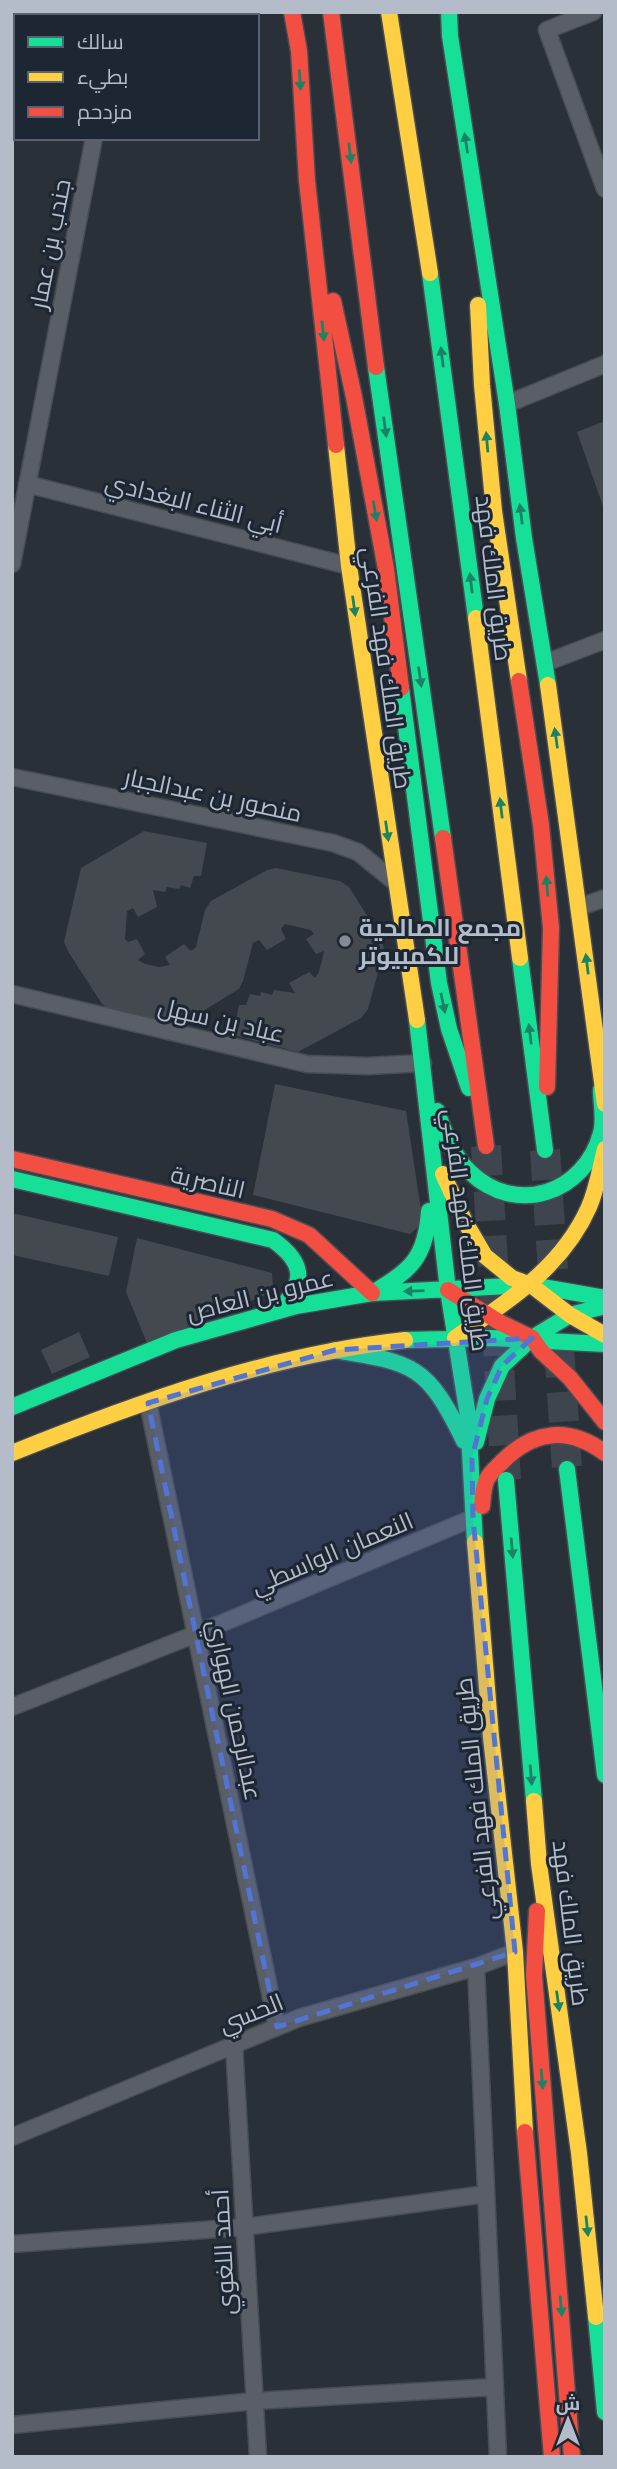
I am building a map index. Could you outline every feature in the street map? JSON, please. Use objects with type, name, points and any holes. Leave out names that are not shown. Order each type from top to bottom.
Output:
[{"type":"main road","name":"طريق الملك فهد الفرعي","points":[[294,12],[307,181],[349,566],[423,1063],[448,1290],[468,1416],[473,1518],[491,1737],[515,1952],[522,2098],[552,2457]]},
{"type":"main road","points":[[307,181],[354,397],[386,569],[439,983],[449,1028],[486,1146],[372,335],[331,12]]},
{"type":"main road","name":"طريق الملك فهد","points":[[389,12],[436,314],[545,1150],[551,928],[541,825],[494,511],[482,384],[471,175]]},
{"type":"main road","points":[[447,12],[507,404],[524,538],[545,663],[605,1104]]},
{"type":"main road","points":[[423,1063],[444,1136],[468,1170],[499,1190],[524,1197],[551,1192],[570,1182],[591,1158],[602,1131],[602,1074]]},
{"type":"main road","points":[[431,1148],[465,1222],[485,1256],[512,1278],[531,1285],[605,1298]]},
{"type":"main road","points":[[372,1293],[402,1277],[420,1258],[428,1238],[431,1148]]},
{"type":"main road","points":[[455,1338],[531,1285],[568,1246],[590,1206],[605,1149]]},
{"type":"main road","name":"الناصرية","points":[[12,1159],[272,1219],[309,1235],[372,1293]]},
{"type":"main road","name":"الناصرية","points":[[12,1180],[273,1240],[290,1250],[298,1267],[298,1284],[292,1298],[279,1310]]},
{"type":"main road","points":[[531,1285],[570,1315],[605,1335]]},
{"type":"main road","name":"عمرو بن العاص","points":[[12,1407],[176,1340],[279,1310],[372,1293],[531,1285]]},
{"type":"main road","points":[[448,1290],[487,1315],[532,1338],[541,1351],[570,1378],[605,1422]]},
{"type":"main road","points":[[472,1458],[487,1399],[502,1366],[532,1338],[570,1315],[605,1306]]},
{"type":"main road","points":[[12,1453],[70,1429],[217,1379],[335,1350],[380,1343],[455,1338],[532,1338],[605,1344]]},
{"type":"main road","points":[[335,1350],[408,1366],[423,1377],[434,1387],[452,1415],[472,1458]]},
{"type":"main road","points":[[476,1549],[487,1478],[511,1450],[538,1437],[569,1435],[594,1444],[605,1453]]},
{"type":"main road","points":[[568,1469],[605,1775]]},
{"type":"main road","name":"طريق الملك فهد","points":[[506,1480],[539,1864],[579,2153],[605,2412]]},
{"type":"main road","points":[[539,1864],[534,1975],[572,2457]]},
{"type":"street","points":[[593,12],[547,30],[605,188]]},
{"type":"street","name":"جندب بن عمار","points":[[12,564],[94,140]]},
{"type":"street","points":[[507,404],[605,364]]},
{"type":"street","name":"أبي الثناء البغدادي","points":[[27,484],[349,566]]},
{"type":"street","points":[[545,663],[605,640]]},
{"type":"street","name":"منصور بن عبدالجبار","points":[[12,777],[334,843],[358,852],[395,881]]},
{"type":"street","points":[[580,907],[605,898]]},
{"type":"street","name":"عباد بن سهل","points":[[12,994],[307,1063],[368,1066],[423,1063]]},
{"type":"street","name":"عبدالرحمن الهواري","points":[[148,1403],[277,2027]]},
{"type":"street","name":"النعمان الواسطي","points":[[12,1707],[196,1634],[473,1518]]},
{"type":"street","name":"الحسي","points":[[12,2137],[299,2018],[476,1967],[515,1952]]},
{"type":"street","points":[[476,1967],[498,2457]]},
{"type":"street","name":"أحمد اللغوي","points":[[234,2045],[258,2457]]},
{"type":"street","points":[[12,2244],[245,2227],[486,2194]]},
{"type":"street","points":[[12,2425],[254,2401],[494,2386]]},
{"type":"highlighted area","points":[[532,1338],[502,1366],[487,1399],[472,1458],[473,1518],[515,1952],[277,2027],[148,1403],[335,1350]]},
{"type":"building","points":[[605,421],[605,509],[604,509],[577,432]]},
{"type":"building","name":"مجمع الصالحية للكمبيوتر","points":[[144,831],[207,843],[201,876],[194,876],[190,888],[181,885],[179,889],[167,887],[165,892],[153,890],[157,907],[138,917],[133,908],[127,911],[125,939],[128,942],[137,939],[145,954],[138,960],[159,967],[170,965],[165,957],[184,944],[191,951],[196,947],[205,910],[211,901],[267,870],[276,868],[340,881],[349,887],[382,939],[384,950],[368,1009],[361,1018],[298,1052],[233,1035],[239,1005],[246,1005],[250,994],[260,996],[261,992],[272,995],[274,990],[295,993],[289,983],[309,972],[315,978],[319,972],[324,951],[316,954],[306,939],[314,934],[311,930],[285,924],[281,929],[286,939],[267,950],[259,940],[253,943],[239,989],[185,1022],[173,1025],[112,1011],[102,1004],[64,942],[81,868]]},
{"type":"building","points":[[275,1084],[406,1111],[423,1223],[410,1234],[253,1195]]},
{"type":"building","points":[[12,1213],[118,1237],[109,1276],[12,1255]]},
{"type":"building","points":[[137,1238],[272,1273],[273,1292],[147,1343],[126,1292]]},
{"type":"building","points":[[79,1332],[90,1357],[52,1374],[41,1350]]},
{"type":"tunnel","points":[[486,1146],[506,1480]]},
{"type":"tunnel","points":[[545,1150],[554,1287]]},
{"type":"tunnel","points":[[559,1347],[567,1469]]},
{"type":"traffic: fast","points":[[449,12],[450,36],[548,685]]},
{"type":"traffic: fast","points":[[430,273],[476,618]]},
{"type":"traffic: fast","points":[[376,367],[443,838]]},
{"type":"traffic: fast","points":[[401,688],[439,983],[449,1029],[469,1088]]},
{"type":"traffic: fast","points":[[520,958],[545,1150]]},
{"type":"traffic: fast","points":[[417,1020],[448,1290],[468,1416],[475,1542]]},
{"type":"traffic: fast","points":[[437,1111],[450,1144],[470,1172],[488,1186],[508,1193],[527,1195],[547,1192],[565,1184],[593,1154],[602,1128],[601,1090]]},
{"type":"traffic: fast","points":[[12,1179],[273,1240],[291,1257],[298,1273],[294,1290],[279,1310]]},
{"type":"traffic: fast","points":[[372,1293],[397,1277],[414,1261],[424,1240],[429,1211]]},
{"type":"traffic: fast","points":[[12,1407],[176,1340],[296,1306],[372,1293],[531,1285],[605,1298]]},
{"type":"traffic: fast","points":[[476,1442],[487,1399],[502,1366],[532,1338],[570,1315],[605,1306]]},
{"type":"traffic: fast","points":[[405,1340],[491,1338],[605,1344]]},
{"type":"traffic: fast","points":[[335,1350],[384,1359],[416,1372],[439,1397],[464,1441]]},
{"type":"traffic: fast","points":[[567,1469],[605,1775]]},
{"type":"traffic: fast","points":[[506,1480],[534,1801]]},
{"type":"traffic: fast","points":[[596,2317],[605,2412]]},
{"type":"traffic: slow","points":[[389,12],[430,273]]},
{"type":"traffic: slow","points":[[478,305],[482,385],[494,511],[519,681]]},
{"type":"traffic: slow","points":[[336,445],[349,566],[417,1020]]},
{"type":"traffic: slow","points":[[476,618],[520,958]]},
{"type":"traffic: slow","points":[[548,685],[605,1104]]},
{"type":"traffic: slow","points":[[455,1338],[532,1282],[564,1248],[589,1207],[605,1149]]},
{"type":"traffic: slow","points":[[443,1174],[465,1222],[485,1256],[512,1278],[531,1285],[570,1315],[605,1335]]},
{"type":"traffic: slow","points":[[12,1453],[205,1383],[304,1357],[405,1340]]},
{"type":"traffic: slow","points":[[475,1542],[491,1737],[515,1952],[525,2132]]},
{"type":"traffic: slow","points":[[534,1801],[539,1864],[579,2153],[596,2317]]},
{"type":"traffic: jam","points":[[292,12],[299,51],[307,181],[336,445]]},
{"type":"traffic: jam","points":[[331,12],[376,367]]},
{"type":"traffic: jam","points":[[333,301],[386,569],[401,688]]},
{"type":"traffic: jam","points":[[519,681],[541,825],[551,928],[547,1087]]},
{"type":"traffic: jam","points":[[443,838],[486,1146]]},
{"type":"traffic: jam","points":[[12,1159],[272,1219],[309,1235],[372,1293]]},
{"type":"traffic: jam","points":[[448,1290],[499,1322],[532,1338],[541,1351],[570,1378],[605,1422]]},
{"type":"traffic: jam","points":[[482,1506],[488,1477],[526,1443],[552,1435],[565,1436],[592,1444],[605,1453]]},
{"type":"traffic: jam","points":[[537,1911],[534,1975],[572,2457]]},
{"type":"traffic: jam","points":[[525,2132],[552,2457]]},
{"type":"place","name":"مجمع الصالحية للكمبيوتر","points":[[345,941]]}]
